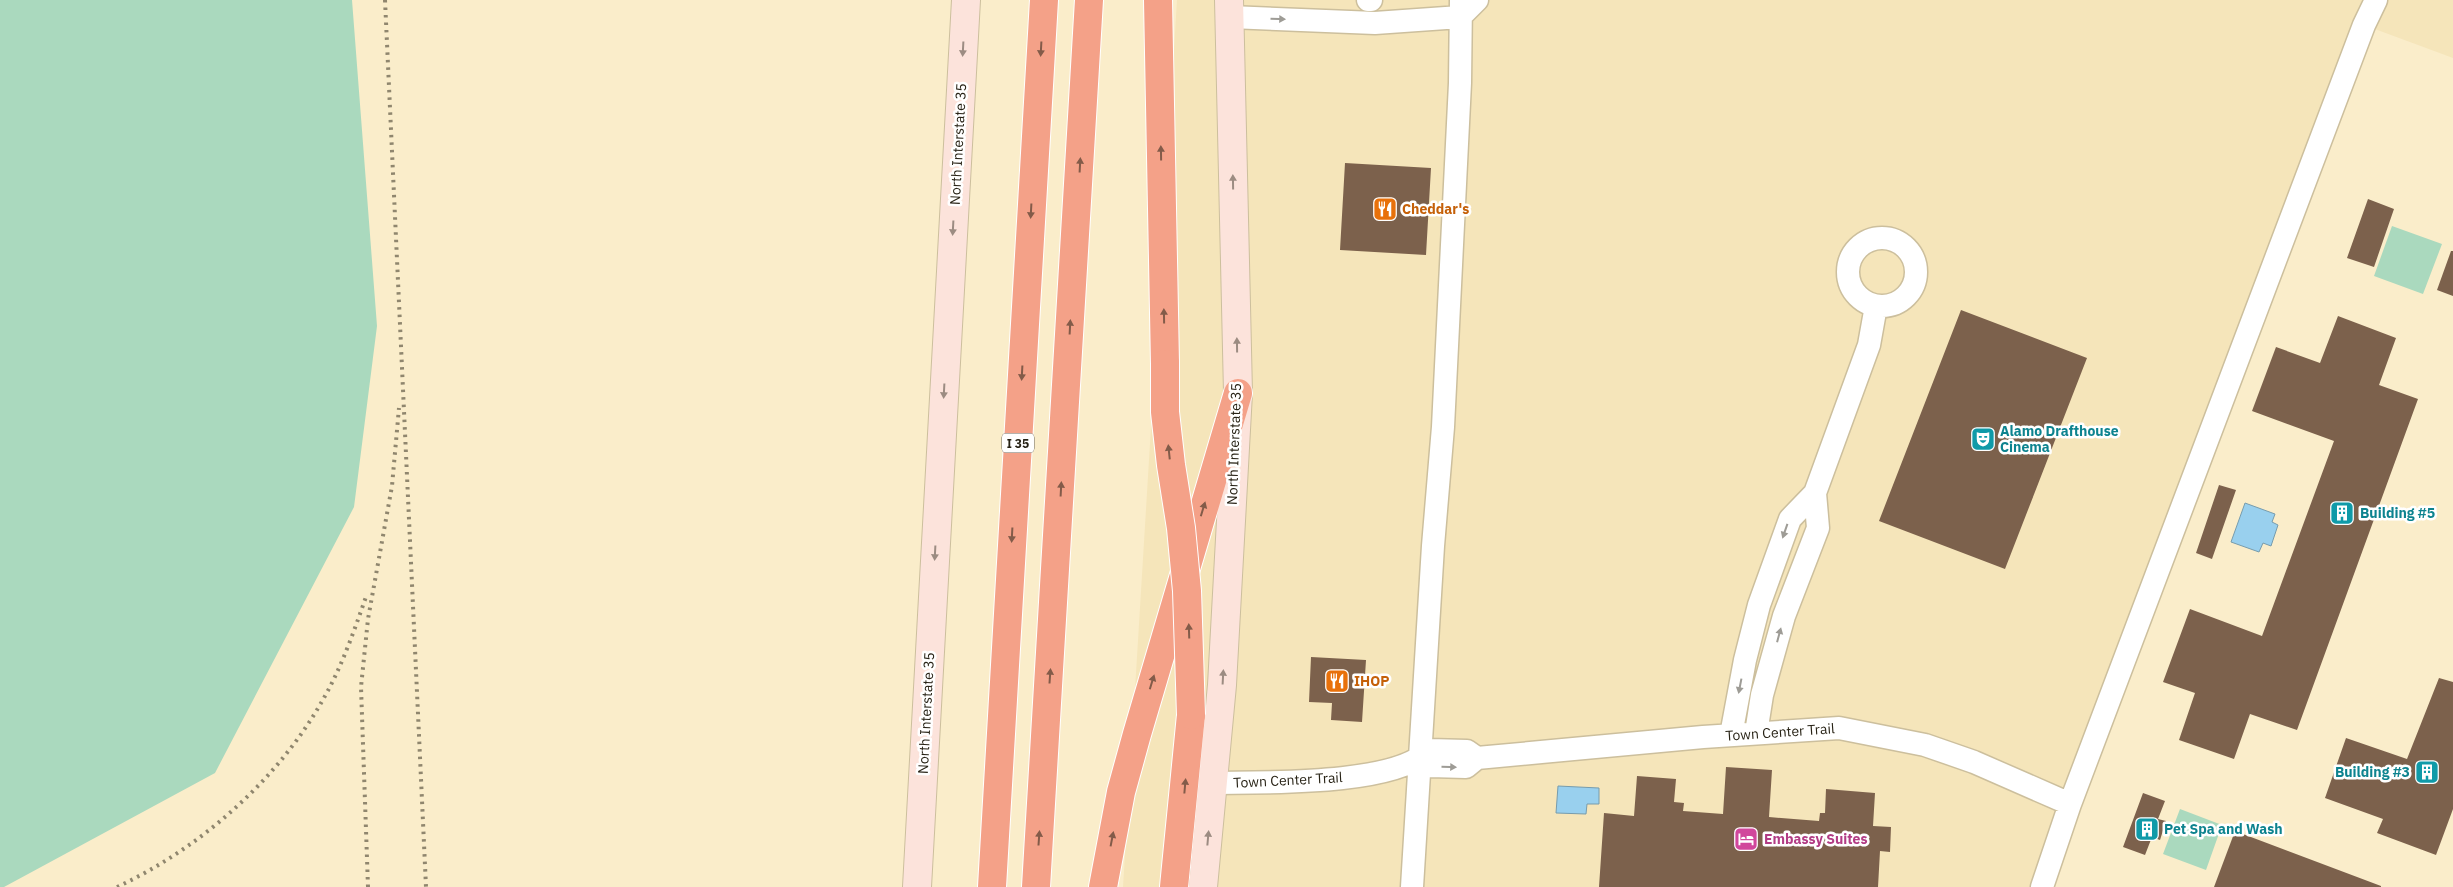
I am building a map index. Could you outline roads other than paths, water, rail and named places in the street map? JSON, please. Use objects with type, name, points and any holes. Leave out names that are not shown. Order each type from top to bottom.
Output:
[{"type":"highway","name":"I 35","points":[[992,887],[1044,0]]},
{"type":"highway","points":[[1036,887],[1089,0]]},
{"type":"highway","points":[[1158,0],[1165,412],[1188,591],[1191,715],[1174,887]]},
{"type":"highway","points":[[1103,887],[1121,792],[1238,394]]},
{"type":"main road","name":"North Interstate 35","points":[[917,887],[966,0]]},
{"type":"main road","name":"North Interstate 35","points":[[1203,887],[1222,685],[1238,394],[1229,9]]},
{"type":"street","points":[[1229,9],[1375,23],[1461,9],[1477,0]]},
{"type":"street","points":[[2042,887],[2070,804],[2364,25],[2376,0]]},
{"type":"street","points":[[1412,887],[1433,546],[1443,427],[1460,82],[1461,9]]},
{"type":"street","points":[[1862,235],[1877,239],[1889,239],[1899,243],[1913,243],[1916,272],[1911,291],[1895,304],[1876,306],[1858,296],[1849,280],[1851,259],[1862,235]]},
{"type":"street","points":[[1730,736],[1745,660],[1759,605],[1790,519],[1815,493],[1869,345],[1876,306]]},
{"type":"street","points":[[1756,733],[1762,695],[1784,616],[1818,528],[1815,493]]},
{"type":"street","name":"Town Center Trail","points":[[1212,783],[1328,780],[1376,772],[1420,759],[1429,750],[1468,751],[1477,758],[1756,733],[1839,728],[1925,745],[1974,762],[2070,804]]},
{"type":"water","points":[[2245,503],[2275,514],[2272,522],[2278,525],[2271,546],[2263,543],[2259,552],[2231,542]]},
{"type":"water","points":[[1558,786],[1599,788],[1599,804],[1587,804],[1586,814],[1556,813]]},
{"type":"railway","points":[[385,0],[426,887]]},
{"type":"railway","points":[[368,887],[361,687],[368,619],[392,486],[399,408]]},
{"type":"railway","points":[[117,887],[179,852],[236,808],[262,782],[307,726],[325,696],[348,646],[367,594]]},
{"type":"place","name":"Cheddar's","points":[[1385,209]]},
{"type":"place","name":"Alamo Drafthouse Cinema","points":[[1983,439]]},
{"type":"place","name":"Building #5","points":[[2342,513]]},
{"type":"place","name":"IHOP","points":[[1337,681]]},
{"type":"place","name":"Building #3","points":[[2427,772]]},
{"type":"place","name":"Pet Spa and Wash","points":[[2147,829]]},
{"type":"place","name":"Embassy Suites","points":[[1746,839]]}]
